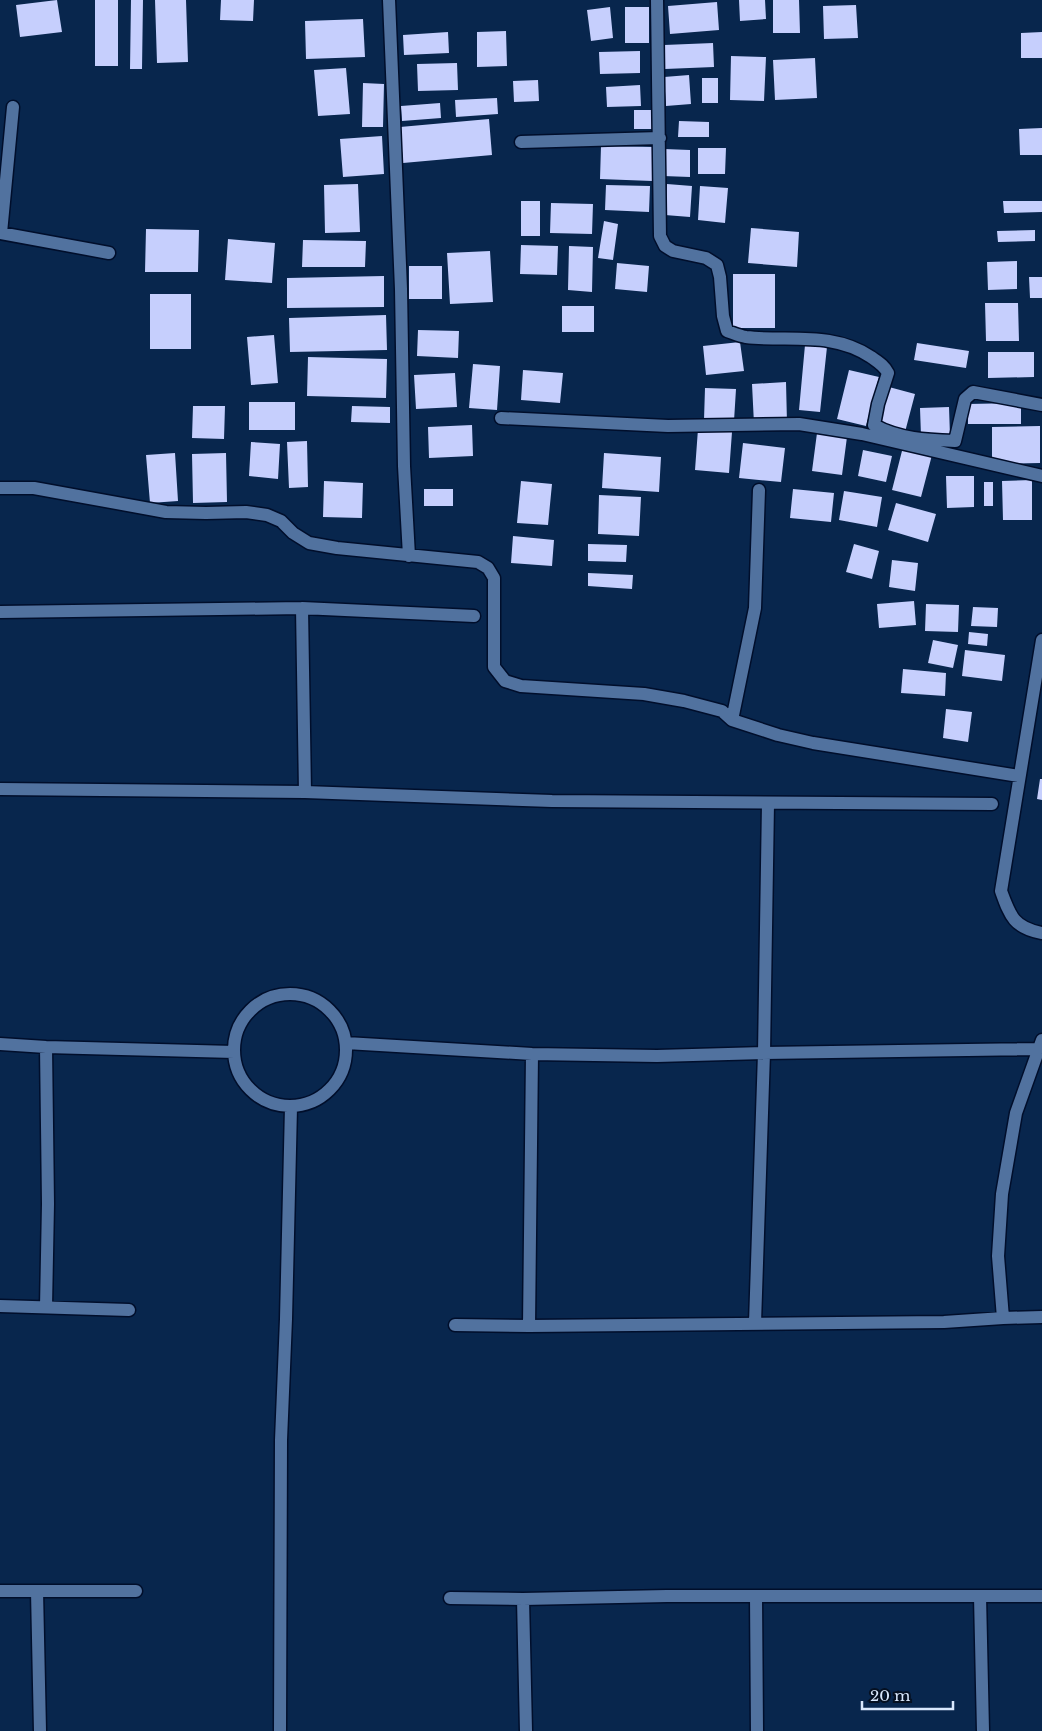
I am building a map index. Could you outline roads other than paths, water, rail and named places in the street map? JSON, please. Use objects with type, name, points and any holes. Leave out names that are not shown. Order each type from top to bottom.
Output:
[{"type":"street","points":[[389,0],[401,289],[404,466],[409,556]]},
{"type":"street","points":[[657,0],[660,236],[665,246],[673,251],[706,258],[717,265],[720,277],[723,316],[727,331],[744,337],[799,338],[842,343],[864,352],[884,366],[888,373],[878,404],[874,425],[917,440],[955,441],[965,398],[973,392],[1042,405]]},
{"type":"street","points":[[13,107],[1,233],[109,253]]},
{"type":"street","points":[[521,142],[660,138]]},
{"type":"street","points":[[501,418],[668,426],[799,424],[862,434],[1042,476]]},
{"type":"street","points":[[0,488],[34,488],[166,512],[246,512],[267,515],[280,521],[293,533],[310,543],[409,556],[478,562],[488,568],[494,578],[494,668],[505,681],[521,686],[644,694],[722,711],[732,720],[778,735],[813,743],[1019,776]]},
{"type":"street","points":[[732,720],[755,608],[759,490]]},
{"type":"street","points":[[0,612],[302,608],[474,616]]},
{"type":"street","points":[[302,608],[305,792]]},
{"type":"street","points":[[1041,647],[1001,891],[1010,916],[1028,930],[1042,933]]},
{"type":"street","points":[[0,790],[305,792],[552,801],[992,804]]},
{"type":"street","points":[[755,1323],[764,1052],[768,803]]},
{"type":"street","points":[[298,994],[321,1003],[338,1021],[346,1043],[344,1067],[333,1088],[314,1102],[291,1107],[269,1103],[251,1091],[238,1073],[234,1052],[238,1028],[253,1008],[274,996],[298,994]]},
{"type":"street","points":[[346,1043],[532,1054],[657,1056],[1040,1045],[1016,1113],[1002,1194],[998,1256],[1003,1318]]},
{"type":"street","points":[[0,1044],[46,1048],[234,1052]]},
{"type":"street","points":[[46,1048],[48,1204],[46,1307]]},
{"type":"street","points":[[529,1326],[532,1054]]},
{"type":"street","points":[[280,1731],[280,1440],[286,1319],[291,1107]]},
{"type":"street","points":[[0,1306],[130,1310]]},
{"type":"street","points":[[455,1326],[944,1322],[1042,1317]]},
{"type":"street","points":[[0,1591],[136,1591]]},
{"type":"street","points":[[37,1591],[40,1731]]},
{"type":"street","points":[[450,1598],[523,1600],[668,1596],[1042,1596]]},
{"type":"street","points":[[756,1596],[757,1731]]},
{"type":"street","points":[[980,1596],[983,1731]]},
{"type":"street","points":[[523,1600],[526,1731]]}]
